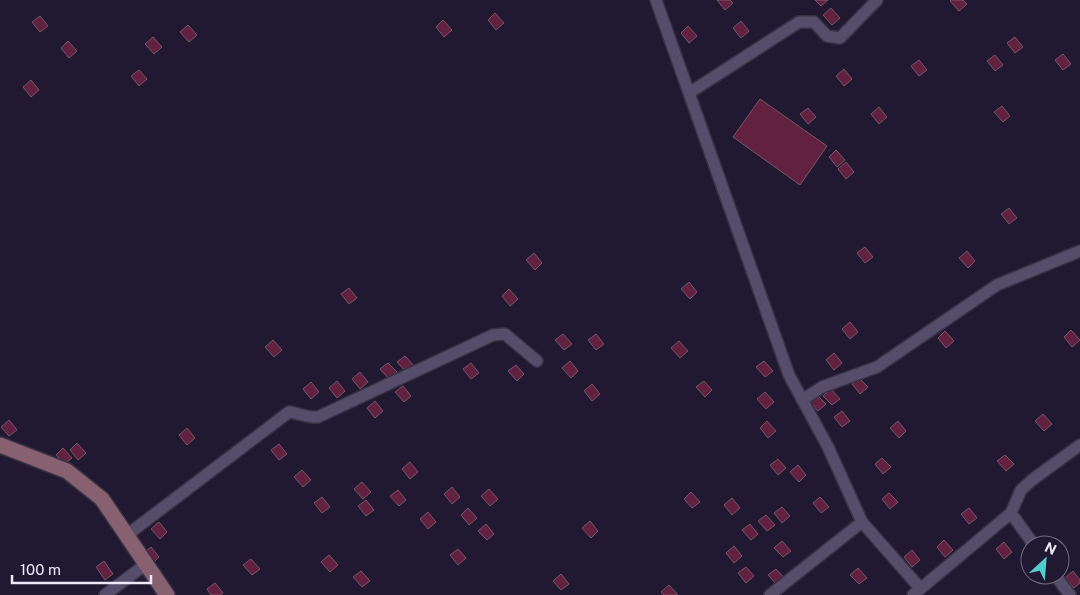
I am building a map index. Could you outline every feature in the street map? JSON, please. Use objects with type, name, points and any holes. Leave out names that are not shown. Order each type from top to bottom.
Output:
[{"type":"street","points":[[656,0],[789,375],[828,447],[862,522],[916,592],[1011,513],[1022,490],[1032,480],[1080,445]]},
{"type":"street","points":[[689,93],[799,22],[814,22],[826,36],[840,38],[877,0]]},
{"type":"street","points":[[802,400],[822,387],[878,367],[997,285],[1080,250]]},
{"type":"street","points":[[126,535],[289,412],[309,418],[318,417],[494,335],[505,334],[537,361]]},
{"type":"street","points":[[0,445],[67,471],[102,499],[167,595]]},
{"type":"street","points":[[1011,513],[1027,535]]},
{"type":"street","points":[[770,595],[862,522]]},
{"type":"street","points":[[105,595],[146,564]]},
{"type":"building","points":[[717,0],[730,0],[733,3],[725,10]]},
{"type":"building","points":[[815,0],[828,0],[821,6]]},
{"type":"building","points":[[951,0],[963,0],[967,4],[959,11]]},
{"type":"building","points":[[831,8],[840,18],[832,25],[823,15]]},
{"type":"building","points":[[495,13],[504,23],[496,30],[488,20]]},
{"type":"building","points":[[40,16],[48,26],[40,32],[32,22]]},
{"type":"building","points":[[443,20],[452,30],[444,37],[436,27]]},
{"type":"building","points":[[741,21],[749,31],[741,38],[733,28]]},
{"type":"building","points":[[188,25],[197,35],[189,42],[180,32]]},
{"type":"building","points":[[688,26],[697,36],[689,43],[681,33]]},
{"type":"building","points":[[153,37],[162,47],[154,54],[145,44]]},
{"type":"building","points":[[1015,37],[1023,47],[1015,53],[1007,43]]},
{"type":"building","points":[[68,41],[77,51],[69,58],[61,48]]},
{"type":"building","points":[[1063,54],[1071,64],[1063,70],[1055,60]]},
{"type":"building","points":[[995,55],[1003,65],[995,71],[987,61]]},
{"type":"building","points":[[919,60],[927,70],[919,76],[911,66]]},
{"type":"building","points":[[844,69],[852,79],[844,86],[836,76]]},
{"type":"building","points":[[139,70],[147,79],[139,86],[131,76]]},
{"type":"building","points":[[31,80],[39,90],[31,97],[23,87]]},
{"type":"building","points":[[760,99],[827,146],[800,185],[733,137]]},
{"type":"building","points":[[1002,106],[1010,116],[1003,122],[994,112]]},
{"type":"building","points":[[879,107],[887,117],[879,124],[871,114]]},
{"type":"building","points":[[808,108],[816,117],[808,124],[800,114]]},
{"type":"building","points":[[836,150],[845,160],[837,167],[829,157]]},
{"type":"building","points":[[846,162],[854,172],[846,179],[838,169]]},
{"type":"building","points":[[1009,208],[1017,218],[1009,224],[1001,214]]},
{"type":"building","points":[[865,247],[873,257],[865,263],[857,253]]},
{"type":"building","points":[[967,251],[975,261],[968,268],[959,258]]},
{"type":"building","points":[[534,253],[542,263],[535,270],[526,260]]},
{"type":"building","points":[[689,282],[697,292],[690,299],[681,289]]},
{"type":"building","points":[[349,288],[357,298],[349,304],[341,294]]},
{"type":"building","points":[[509,289],[518,299],[510,306],[502,296]]},
{"type":"building","points":[[850,322],[858,332],[850,339],[842,329]]},
{"type":"building","points":[[1071,330],[1080,340],[1072,347],[1064,337]]},
{"type":"building","points":[[945,331],[954,341],[946,348],[938,338]]},
{"type":"building","points":[[563,334],[572,344],[564,350],[555,340]]},
{"type":"building","points":[[596,334],[604,344],[596,350],[588,340]]},
{"type":"building","points":[[273,340],[282,350],[274,357],[265,347]]},
{"type":"building","points":[[679,341],[688,351],[680,358],[671,348]]},
{"type":"building","points":[[834,353],[842,363],[834,370],[826,360]]},
{"type":"building","points":[[405,356],[414,366],[406,372],[397,362]]},
{"type":"building","points":[[570,361],[578,371],[571,378],[562,368]]},
{"type":"building","points":[[764,361],[773,371],[765,377],[756,367]]},
{"type":"building","points":[[388,363],[397,372],[389,379],[380,369]]},
{"type":"building","points":[[471,363],[479,373],[471,379],[463,369]]},
{"type":"building","points":[[516,365],[524,374],[517,381],[508,371]]},
{"type":"building","points":[[360,372],[368,382],[360,389],[352,379]]},
{"type":"building","points":[[859,378],[868,387],[860,394],[852,384]]},
{"type":"building","points":[[337,381],[345,391],[337,398],[329,388]]},
{"type":"building","points":[[704,381],[712,390],[705,397],[696,387]]},
{"type":"building","points":[[311,382],[319,392],[311,399],[303,389]]},
{"type":"building","points":[[592,384],[600,394],[592,401],[584,391]]},
{"type":"building","points":[[403,386],[411,396],[404,402],[395,392]]},
{"type":"building","points":[[831,389],[840,399],[832,405],[823,396]]},
{"type":"building","points":[[765,392],[774,402],[766,409],[757,399]]},
{"type":"building","points":[[817,395],[826,404],[818,411],[809,401]]},
{"type":"building","points":[[375,401],[383,411],[375,418],[367,408]]},
{"type":"building","points":[[842,411],[850,421],[842,427],[834,417]]},
{"type":"building","points":[[1043,414],[1052,424],[1044,431],[1035,421]]},
{"type":"building","points":[[9,420],[17,430],[9,436],[1,427]]},
{"type":"building","points":[[767,421],[776,431],[768,438],[760,428]]},
{"type":"building","points":[[898,421],[906,431],[899,438],[890,428]]},
{"type":"building","points":[[187,428],[195,438],[187,445],[179,435]]},
{"type":"building","points":[[77,443],[86,453],[78,460],[70,450]]},
{"type":"building","points":[[279,444],[287,454],[279,460],[271,450]]},
{"type":"building","points":[[63,448],[72,458],[64,464],[56,455]]},
{"type":"building","points":[[1005,455],[1014,464],[1006,471],[997,461]]},
{"type":"building","points":[[882,458],[891,467],[883,474],[875,464]]},
{"type":"building","points":[[778,459],[786,468],[778,475],[770,465]]},
{"type":"building","points":[[410,462],[418,472],[410,479],[402,469]]},
{"type":"building","points":[[798,465],[806,475],[799,482],[790,472]]},
{"type":"building","points":[[302,470],[311,480],[303,487],[294,477]]},
{"type":"building","points":[[362,482],[371,492],[363,499],[354,489]]},
{"type":"building","points":[[452,487],[460,497],[452,504],[444,494]]},
{"type":"building","points":[[489,489],[498,499],[490,506],[481,496]]},
{"type":"building","points":[[398,490],[406,500],[399,506],[390,496]]},
{"type":"building","points":[[691,492],[700,502],[692,508],[684,499]]},
{"type":"building","points":[[889,493],[898,502],[890,509],[882,499]]},
{"type":"building","points":[[322,497],[330,507],[322,513],[314,503]]},
{"type":"building","points":[[820,497],[829,507],[821,513],[813,503]]},
{"type":"building","points":[[732,498],[740,508],[732,515],[724,505]]},
{"type":"building","points":[[366,500],[374,510],[366,516],[358,506]]},
{"type":"building","points":[[782,507],[790,516],[782,523],[774,513]]},
{"type":"building","points":[[468,508],[477,518],[469,525],[461,515]]},
{"type":"building","points":[[969,508],[977,518],[969,524],[961,514]]},
{"type":"building","points":[[428,512],[436,522],[428,529],[420,519]]},
{"type":"building","points":[[766,515],[775,525],[767,531],[758,521]]},
{"type":"building","points":[[590,521],[598,531],[591,538],[582,528]]},
{"type":"building","points":[[159,522],[167,532],[160,539],[151,529]]},
{"type":"building","points":[[486,524],[494,534],[487,540],[478,531]]},
{"type":"building","points":[[750,524],[758,534],[751,540],[742,530]]},
{"type":"building","points":[[944,540],[953,550],[945,557],[937,547]]},
{"type":"building","points":[[782,541],[791,551],[783,557],[774,548]]},
{"type":"building","points":[[1004,542],[1012,552],[1004,559],[996,549]]},
{"type":"building","points":[[734,546],[742,556],[734,563],[726,553]]},
{"type":"building","points":[[151,547],[159,557],[152,564],[143,554]]},
{"type":"building","points":[[458,549],[466,558],[458,565],[450,555]]},
{"type":"building","points":[[912,550],[920,560],[912,567],[904,557]]},
{"type":"building","points":[[329,555],[338,565],[330,572],[321,562]]},
{"type":"building","points":[[251,559],[260,569],[252,575],[243,565]]},
{"type":"building","points":[[104,561],[113,574],[105,580],[96,567]]},
{"type":"building","points":[[746,567],[754,576],[746,583],[738,573]]},
{"type":"building","points":[[858,568],[867,578],[859,584],[850,575]]},
{"type":"building","points":[[776,569],[785,579],[777,585],[768,575]]},
{"type":"building","points":[[361,571],[370,581],[362,587],[353,577]]},
{"type":"building","points":[[1073,571],[1080,580],[1080,583],[1074,588],[1070,584],[1070,574]]},
{"type":"building","points":[[561,574],[569,584],[561,590],[553,581]]},
{"type":"building","points":[[215,583],[223,593],[220,595],[211,595],[207,589]]},
{"type":"building","points":[[669,585],[678,595],[664,595],[661,592]]}]
